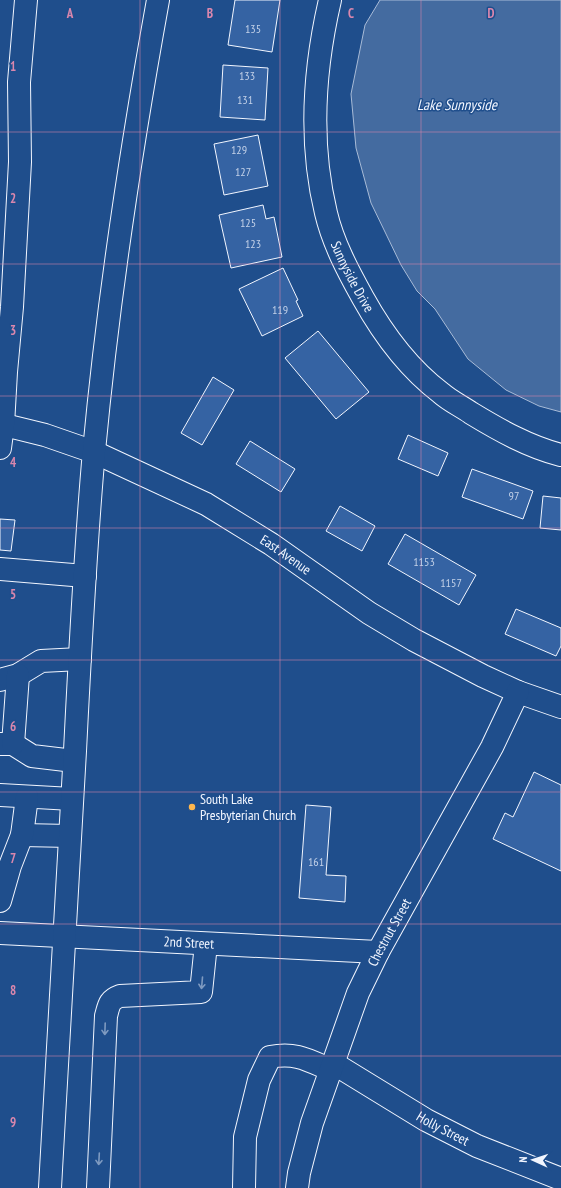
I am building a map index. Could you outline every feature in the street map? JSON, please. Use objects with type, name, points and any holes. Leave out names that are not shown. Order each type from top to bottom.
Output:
[{"type":"main road","points":[[0,448],[5,320],[20,162],[19,82],[26,0]]},
{"type":"main road","points":[[50,1188],[80,659],[94,452],[106,337],[117,257],[158,0]]},
{"type":"main road","name":"Sunnyside Drive","points":[[330,0],[323,30],[317,80],[317,144],[319,177],[326,213],[335,243],[350,276],[393,345],[423,379],[442,394],[516,438],[561,455]]},
{"type":"main road","name":"East Avenue","points":[[2,425],[45,435],[94,452],[206,504],[271,544],[369,613],[407,636],[483,676],[518,692],[561,707]]},
{"type":"main road","points":[[0,569],[85,576]]},
{"type":"main road","points":[[74,761],[32,756],[7,744],[9,678],[41,661],[80,659]]},
{"type":"main road","name":"Chestnut Street","points":[[297,1188],[299,1173],[312,1123],[358,993],[378,952],[492,747],[518,692]]},
{"type":"main road","points":[[0,795],[72,800]]},
{"type":"main road","points":[[0,898],[22,835],[27,797]]},
{"type":"main road","points":[[22,835],[70,836]]},
{"type":"main road","name":"2nd Street","points":[[0,933],[378,952]]},
{"type":"main road","points":[[98,1188],[106,1016],[109,1006],[113,999],[120,996],[201,992],[206,944]]},
{"type":"main road","name":"Holly Street","points":[[244,1188],[245,1137],[259,1080],[270,1058],[282,1055],[298,1056],[332,1066],[426,1120],[477,1146],[561,1179]]},
{"type":"water","name":"Lake Sunnyside","points":[[380,0],[561,0],[561,412],[539,406],[506,390],[468,359],[435,309],[417,291],[401,265],[371,203],[356,148],[351,94],[365,25]]},
{"type":"building","points":[[235,0],[280,0],[272,52],[228,45]]},
{"type":"building","points":[[223,65],[268,68],[265,120],[220,117]]},
{"type":"building","points":[[258,135],[268,186],[224,195],[214,144]]},
{"type":"building","points":[[263,205],[266,219],[274,217],[282,257],[231,268],[219,215]]},
{"type":"building","points":[[283,268],[298,300],[296,301],[303,316],[262,336],[239,289]]},
{"type":"building","points":[[318,331],[369,392],[336,419],[285,358]]},
{"type":"building","points":[[213,377],[234,390],[202,445],[181,433]]},
{"type":"building","points":[[408,435],[448,453],[438,476],[398,459]]},
{"type":"building","points":[[250,441],[295,469],[281,492],[236,464]]},
{"type":"building","points":[[472,469],[533,491],[523,519],[462,497]]},
{"type":"building","points":[[543,496],[561,498],[561,530],[540,528]]},
{"type":"building","points":[[340,506],[375,526],[362,551],[326,531]]},
{"type":"building","points":[[0,519],[15,520],[11,551],[0,550]]},
{"type":"building","points":[[405,534],[476,575],[459,605],[388,564]]},
{"type":"building","points":[[516,609],[561,628],[561,646],[556,656],[505,634]]},
{"type":"building","points":[[534,772],[561,785],[561,871],[493,839],[505,813],[513,817]]},
{"type":"building","points":[[306,805],[331,807],[326,875],[346,876],[345,902],[299,898]]},
{"type":"place","name":"South Lake Presbyterian Church","points":[[192,807]]}]
